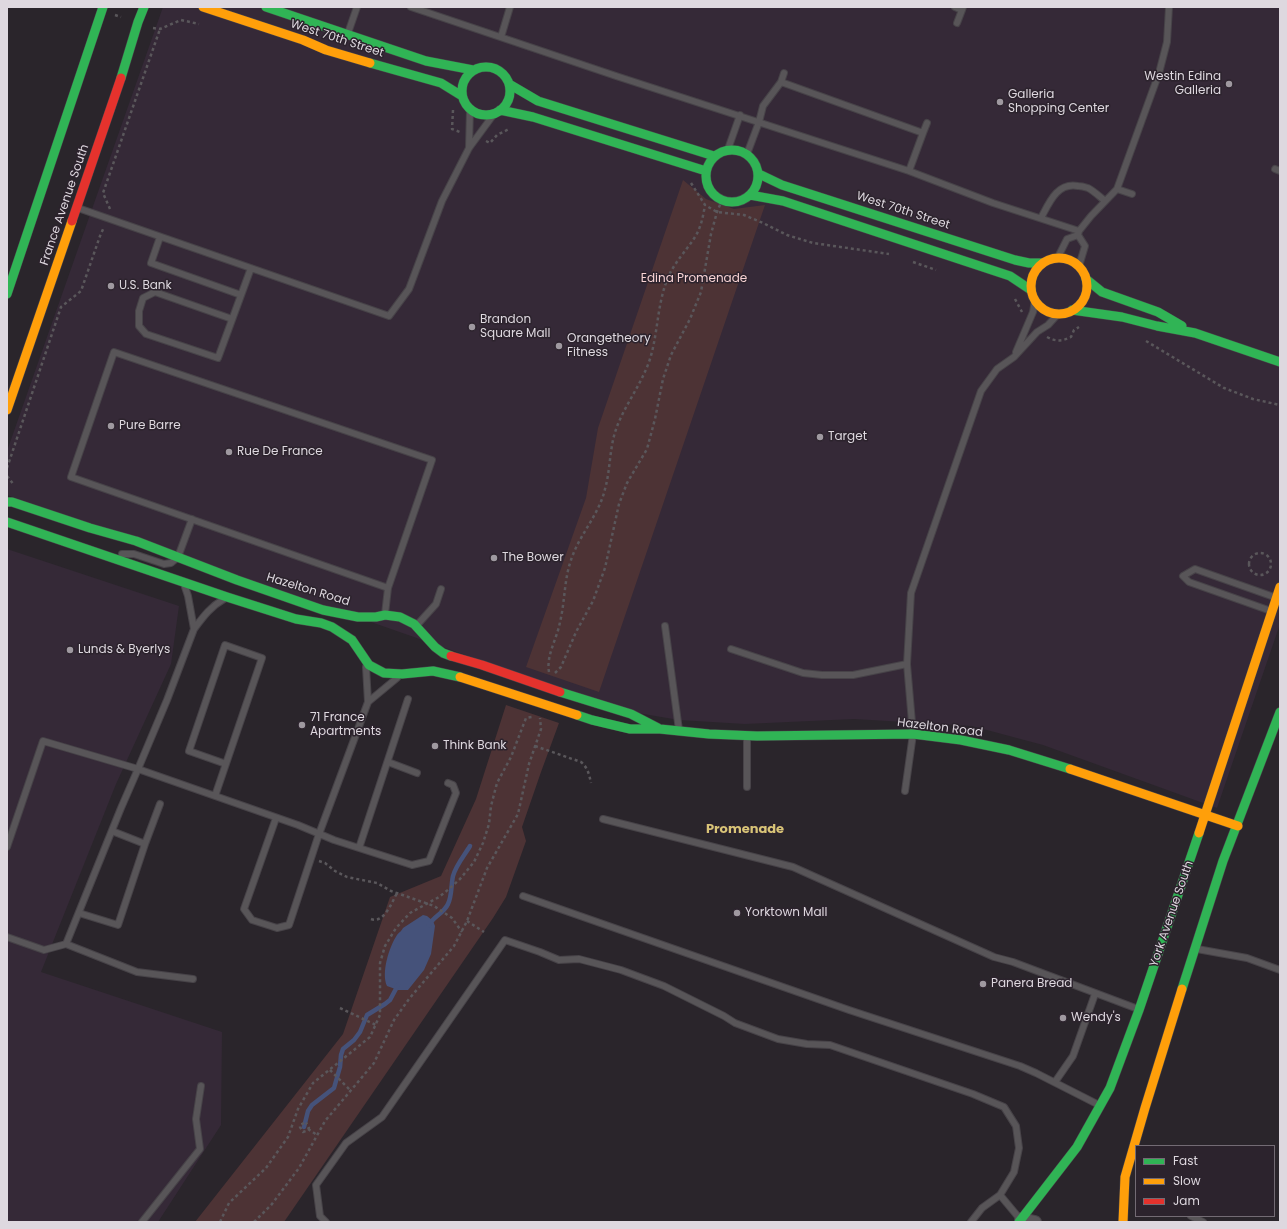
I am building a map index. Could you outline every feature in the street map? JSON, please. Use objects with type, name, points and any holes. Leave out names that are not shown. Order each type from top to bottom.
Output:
[{"type":"street","points":[[7,294],[11,269],[86,60],[103,7]]},
{"type":"street","name":"France Avenue South","points":[[7,410],[117,91],[144,7]]},
{"type":"street","name":"West 70th Street","points":[[203,7],[303,40],[326,50],[441,83],[462,96]]},
{"type":"street","name":"West 70th Street","points":[[266,7],[426,61],[473,70]]},
{"type":"street","points":[[497,112],[506,105],[509,99],[510,91],[506,77],[495,68],[487,66],[473,70],[463,81],[461,89],[465,103],[470,109],[477,113],[485,115],[497,112],[534,117],[706,171]]},
{"type":"street","points":[[509,84],[538,101],[714,156]]},
{"type":"street","points":[[728,149],[735,149],[747,154],[753,159],[759,174],[755,189],[743,200],[736,202],[727,202],[713,194],[708,187],[706,179],[706,171],[714,156],[728,149]]},
{"type":"street","name":"West 70th Street","points":[[759,174],[782,185],[1015,260],[1029,263],[1042,263]]},
{"type":"street","points":[[750,195],[783,201],[1010,276],[1031,290]]},
{"type":"street","points":[[1058,257],[1073,261],[1079,266],[1084,272],[1087,288],[1085,297],[1080,305],[1065,313],[1058,314],[1045,310],[1035,300],[1031,290],[1032,278],[1038,267],[1050,259],[1058,257]]},
{"type":"street","points":[[1086,279],[1102,292],[1158,312],[1195,333]]},
{"type":"street","points":[[1072,310],[1122,317],[1157,326],[1195,333],[1280,362]]},
{"type":"street","name":"Hazelton Road","points":[[7,502],[12,502],[90,528],[136,541],[323,610],[352,616],[400,617],[416,626],[435,647],[453,658],[482,665],[548,688],[631,714],[660,729]]},
{"type":"street","name":"Hazelton Road","points":[[7,522],[94,553],[227,597],[296,619],[321,623],[332,627],[352,640],[369,665],[384,673],[405,674],[433,671],[450,674],[592,720],[630,729],[660,729],[747,736],[913,734],[961,740],[1008,750],[1055,764],[1238,826]]},
{"type":"street","name":"York Avenue South","points":[[1020,1221],[1077,1147],[1110,1088],[1139,1010],[1206,815],[1280,587]]},
{"type":"street","points":[[363,656],[363,632],[368,623],[380,616]]},
{"type":"street","points":[[424,636],[426,644],[425,651]]},
{"type":"street","points":[[405,674],[416,668],[421,663]]},
{"type":"street","points":[[1123,1222],[1128,1193],[1126,1177],[1145,1108],[1223,861],[1238,826],[1280,712]]},
{"type":"street","points":[[1020,1221],[1035,1222]]},
{"type":"lane","points":[[347,35],[357,7]]},
{"type":"lane","points":[[411,7],[909,171],[994,203],[1041,218],[1079,233],[1085,246],[1079,266]]},
{"type":"lane","points":[[501,37],[510,7]]},
{"type":"lane","points":[[955,7],[963,8],[957,23]]},
{"type":"lane","points":[[1058,257],[1067,239],[1079,233],[1105,201],[1117,189],[1159,73],[1167,42],[1169,7]]},
{"type":"lane","points":[[747,154],[759,122],[763,106],[781,82],[784,73]]},
{"type":"lane","points":[[781,82],[923,133]]},
{"type":"lane","points":[[469,148],[470,109]]},
{"type":"lane","points":[[76,207],[389,316],[409,289],[442,201],[469,148],[497,112]]},
{"type":"lane","points":[[728,149],[740,115]]},
{"type":"lane","points":[[909,171],[927,123]]},
{"type":"lane","points":[[1041,218],[1050,200],[1056,193],[1062,188],[1072,185],[1087,188],[1105,201]]},
{"type":"lane","points":[[1117,189],[1132,194]]},
{"type":"lane","points":[[160,236],[151,263],[241,295]]},
{"type":"lane","points":[[232,319],[155,292],[143,298],[139,311],[139,326],[146,334],[218,358],[251,268]]},
{"type":"lane","points":[[1014,357],[1028,324],[1035,300]]},
{"type":"lane","points":[[905,791],[913,734],[907,664],[910,594],[981,391],[997,369],[1014,357],[1058,314]]},
{"type":"lane","points":[[380,616],[388,588],[432,460],[114,352],[71,477],[388,588]]},
{"type":"lane","points":[[94,553],[134,554],[164,564],[171,563],[178,557],[192,519]]},
{"type":"lane","points":[[1272,612],[1189,582],[1183,576],[1195,569],[1276,598]]},
{"type":"lane","points":[[182,582],[187,593],[194,629]]},
{"type":"lane","points":[[416,626],[436,604],[441,589]]},
{"type":"lane","points":[[66,944],[167,700],[194,629],[205,613],[227,597]]},
{"type":"lane","points":[[665,626],[679,731]]},
{"type":"lane","points":[[215,796],[226,764],[262,658],[225,646],[189,751],[226,764]]},
{"type":"lane","points":[[731,649],[803,673],[822,675],[853,675],[907,664]]},
{"type":"lane","points":[[276,818],[244,909],[252,920],[277,928],[289,925],[319,834],[368,702],[366,672],[363,656]]},
{"type":"lane","points":[[368,702],[405,674]]},
{"type":"lane","points":[[359,848],[408,699]]},
{"type":"lane","points":[[747,736],[747,787]]},
{"type":"lane","points":[[7,847],[43,741],[138,769],[319,834],[412,865],[429,861],[456,792],[453,785],[448,783]]},
{"type":"lane","points":[[388,762],[417,773]]},
{"type":"lane","points":[[79,913],[118,925],[160,804]]},
{"type":"lane","points":[[603,820],[793,867],[994,957],[1013,962],[1139,1010]]},
{"type":"lane","points":[[112,831],[146,844]]},
{"type":"lane","points":[[523,896],[842,1007],[1020,1066],[1055,1082],[1100,1106]]},
{"type":"lane","points":[[7,936],[44,950],[66,944],[137,972],[193,979]]},
{"type":"lane","points":[[326,1222],[320,1216],[316,1185],[346,1143],[382,1117],[505,940],[559,960],[579,960],[621,970],[664,986],[735,1023],[778,1039],[807,1044],[830,1045],[973,1094],[1004,1107],[1016,1126],[1019,1148],[1014,1172],[1000,1195],[982,1208],[971,1222]]},
{"type":"lane","points":[[1195,949],[1247,958],[1280,970]]},
{"type":"lane","points":[[1055,1082],[1073,1056],[1095,994]]},
{"type":"lane","points":[[142,1222],[200,1149],[196,1119],[201,1086]]},
{"type":"lane","points":[[1000,1195],[1020,1221]]},
{"type":"lane","points":[[1193,1217],[1203,1222]]},
{"type":"path","points":[[153,28],[160,30],[181,20],[201,24]]},
{"type":"path","points":[[110,209],[102,193],[160,30]]},
{"type":"path","points":[[451,105],[454,111],[452,129],[470,135]]},
{"type":"path","points":[[476,138],[490,143],[506,129],[512,128]]},
{"type":"path","points":[[687,178],[695,188],[705,206],[717,212],[744,215],[787,234],[813,243],[891,254]]},
{"type":"path","points":[[705,206],[702,221],[695,237],[683,253],[668,278],[660,300],[650,360],[641,382],[618,424],[614,437],[605,490],[598,508],[571,559],[566,579],[560,622],[547,663],[550,678],[561,667],[576,632],[593,601],[605,568],[619,504],[627,483],[647,449],[663,379],[671,355],[690,319],[701,292],[711,234],[722,200]]},
{"type":"path","points":[[7,468],[61,307],[81,291],[104,227]]},
{"type":"path","points":[[912,262],[939,270]]},
{"type":"path","points":[[1013,295],[1028,324]]},
{"type":"path","points":[[1038,332],[1052,340],[1063,341],[1071,337],[1074,330],[1081,326]]},
{"type":"path","points":[[1146,340],[1224,388],[1253,399],[1280,406]]},
{"type":"path","points":[[7,476],[14,485]]},
{"type":"path","points":[[1260,552],[1268,555],[1271,566],[1265,574],[1258,575],[1254,574],[1249,568],[1249,561],[1253,555],[1260,552]]},
{"type":"path","points":[[254,1222],[272,1204],[299,1168],[325,1121],[374,1063],[394,1020],[409,999],[454,946],[462,932],[487,868],[518,813],[529,764],[541,729],[539,715]]},
{"type":"path","points":[[220,1222],[229,1204],[266,1168],[288,1137],[298,1109],[313,1083],[370,1037],[380,1015],[380,963],[385,946],[390,936],[402,921],[410,914],[449,889],[474,862],[480,851],[489,824],[492,797],[497,783],[511,757],[526,718],[532,716]]},
{"type":"path","points":[[535,746],[580,762],[585,766],[591,783]]},
{"type":"path","points":[[311,858],[326,863],[335,871],[347,877],[377,883],[397,893],[440,910],[452,918],[462,932]]},
{"type":"path","points":[[371,919],[379,920],[385,914],[397,893]]},
{"type":"path","points":[[467,921],[484,932]]},
{"type":"path","points":[[340,1008],[376,1025]]},
{"type":"path","points":[[330,1070],[351,1091]]},
{"type":"path","points":[[300,1126],[301,1124],[305,1123],[308,1125],[308,1129],[317,1135]]},
{"type":"path","points":[[293,1124],[300,1126],[302,1131],[305,1132],[308,1129]]},
{"type":"shaded area","points":[[163,7],[1280,7],[1280,624],[1217,808],[1043,745],[972,726],[854,719],[745,724],[679,720],[626,711],[7,495],[7,451]]},
{"type":"shaded area","points":[[7,549],[179,606],[171,664],[116,784],[41,972],[222,1032],[221,1125],[158,1222],[7,1222]]},
{"type":"green space","name":"Edina Promenade","points":[[683,180],[706,199],[734,209],[765,205],[599,692],[526,667],[586,498],[598,428]]},
{"type":"green space","points":[[506,705],[559,723],[522,827],[526,841],[506,897],[284,1222],[195,1222],[343,1034],[390,897],[441,876],[476,799]]},
{"type":"water","points":[[423,915],[427,916],[433,921],[435,926],[431,954],[424,970],[408,990],[398,990],[387,986],[385,981],[385,967],[394,940],[403,928]]},
{"type":"waterway","points":[[429,925],[448,904],[454,872],[470,846]]},
{"type":"waterway","points":[[304,1127],[308,1111],[312,1105],[334,1088],[343,1049],[354,1040],[360,1032],[367,1015],[390,1000],[398,985]]},
{"type":"traffic: fast","points":[[7,294],[103,7]]},
{"type":"traffic: fast","points":[[121,78],[144,7]]},
{"type":"traffic: fast","points":[[266,7],[426,61],[473,70]]},
{"type":"traffic: fast","points":[[370,63],[441,83],[462,96]]},
{"type":"traffic: fast","points":[[481,67],[491,67],[500,71],[506,77],[509,82],[510,91],[509,100],[500,111],[491,115],[481,115],[472,111],[466,105],[462,96],[462,86],[466,77],[472,71],[481,67]]},
{"type":"traffic: fast","points":[[509,84],[538,101],[714,156]]},
{"type":"traffic: fast","points":[[500,110],[533,117],[706,171]]},
{"type":"traffic: fast","points":[[727,150],[737,150],[751,157],[758,171],[758,176],[758,181],[751,195],[737,202],[727,202],[717,198],[710,191],[706,181],[706,171],[710,161],[717,154],[727,150]]},
{"type":"traffic: fast","points":[[759,174],[782,185],[1015,260],[1029,263],[1042,263]]},
{"type":"traffic: fast","points":[[750,195],[783,201],[1010,276],[1031,290]]},
{"type":"traffic: fast","points":[[1086,279],[1102,292],[1158,312],[1182,326]]},
{"type":"traffic: fast","points":[[1072,310],[1122,317],[1157,326],[1195,333],[1280,362]]},
{"type":"traffic: fast","points":[[7,502],[12,502],[90,528],[136,541],[237,580],[323,610],[358,617],[376,617],[385,615],[400,617],[414,624],[435,647],[443,653],[451,656]]},
{"type":"traffic: fast","points":[[7,522],[227,597],[296,619],[321,623],[332,627],[352,640],[369,665],[384,673],[402,674],[433,671],[460,677]]},
{"type":"traffic: fast","points":[[560,692],[631,714],[658,728]]},
{"type":"traffic: fast","points":[[1182,989],[1223,861],[1280,712]]},
{"type":"traffic: fast","points":[[577,715],[630,729],[660,729],[709,734],[757,736],[913,734],[961,740],[1009,750],[1070,769]]},
{"type":"traffic: fast","points":[[1019,1222],[1077,1147],[1110,1088],[1139,1010],[1199,833]]},
{"type":"traffic: slow","points":[[203,7],[303,40],[326,50],[370,63]]},
{"type":"traffic: slow","points":[[7,410],[72,221]]},
{"type":"traffic: slow","points":[[1059,258],[1070,260],[1079,266],[1085,275],[1087,286],[1085,297],[1079,306],[1070,312],[1059,314],[1048,312],[1039,306],[1033,297],[1031,286],[1033,275],[1039,266],[1048,260],[1059,258]]},
{"type":"traffic: slow","points":[[1199,833],[1280,587]]},
{"type":"traffic: slow","points":[[460,677],[577,715]]},
{"type":"traffic: slow","points":[[1070,769],[1238,826]]},
{"type":"traffic: slow","points":[[1123,1222],[1125,1177],[1182,989]]},
{"type":"traffic: jam","points":[[72,221],[121,78]]},
{"type":"traffic: jam","points":[[451,656],[560,692]]},
{"type":"place","name":"Westin Edina Galleria","points":[[1229,84]]},
{"type":"place","name":"Galleria Shopping Center","points":[[1000,102]]},
{"type":"place","name":"U.S. Bank","points":[[111,286]]},
{"type":"place","name":"Brandon Square Mall","points":[[472,327]]},
{"type":"place","name":"Orangetheory Fitness","points":[[559,346]]},
{"type":"place","name":"Pure Barre","points":[[111,426]]},
{"type":"place","name":"Target","points":[[820,437]]},
{"type":"place","name":"Rue De France","points":[[229,452]]},
{"type":"place","name":"The Bower","points":[[494,558]]},
{"type":"place","name":"Lunds & Byerlys","points":[[70,650]]},
{"type":"place","name":"71 France Apartments","points":[[302,725]]},
{"type":"place","name":"Think Bank","points":[[435,746]]},
{"type":"place","name":"Yorktown Mall","points":[[737,913]]},
{"type":"place","name":"Panera Bread","points":[[983,984]]},
{"type":"place","name":"Wendy's","points":[[1063,1018]]},
{"type":"district","name":"Promenade","points":[[745,830]]}]
